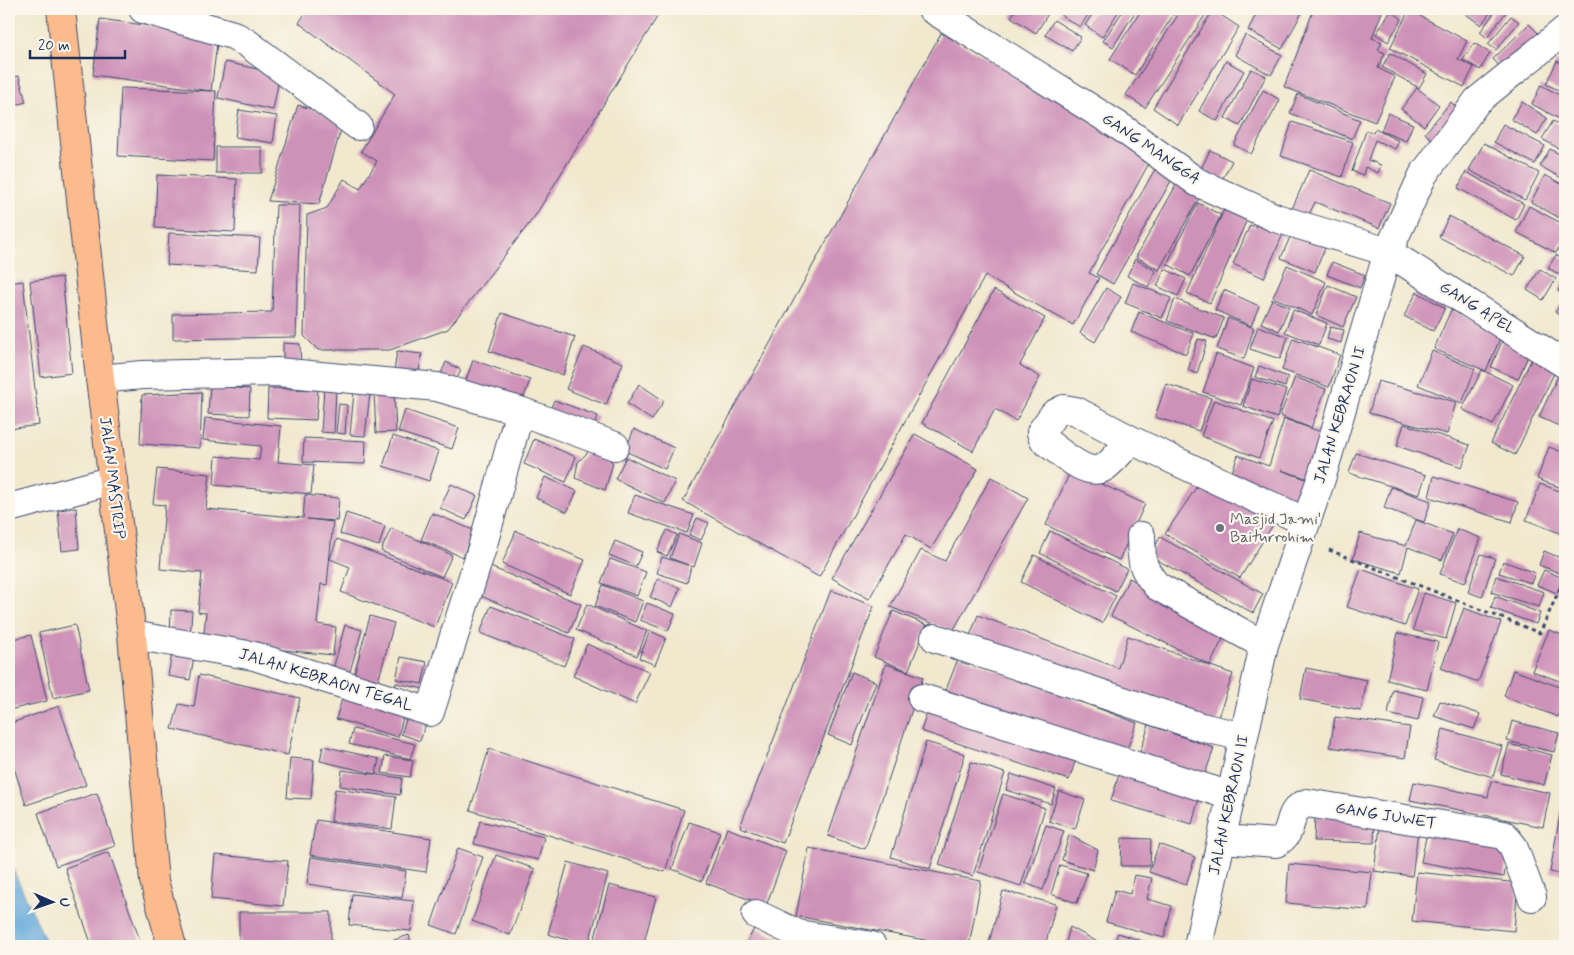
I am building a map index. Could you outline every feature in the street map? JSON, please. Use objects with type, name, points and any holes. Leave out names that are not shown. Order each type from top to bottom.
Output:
[{"type":"main road","name":"JALAN MASTRIP","points":[[61,9],[100,379],[132,635],[154,881],[172,946]]},
{"type":"street","points":[[143,9],[240,39],[358,126]]},
{"type":"street","name":"GANG MANGGA","points":[[932,9],[1122,128],[1197,182],[1276,218],[1388,252]]},
{"type":"street","name":"JALAN KEBRAON II","points":[[1198,946],[1223,839],[1264,645],[1321,479],[1388,252],[1422,175],[1477,101],[1565,30]]},
{"type":"street","name":"GANG APEL","points":[[1388,252],[1565,364]]},
{"type":"street","points":[[100,379],[142,375],[278,372],[436,387],[520,411],[615,446]]},
{"type":"street","name":"JALAN KEBRAON TEGAL","points":[[132,635],[254,656],[430,712],[482,548],[520,411]]},
{"type":"street","points":[[1131,440],[1304,531]]},
{"type":"street","points":[[9,508],[112,480]]},
{"type":"street","points":[[1141,536],[1142,564],[1157,586],[1264,645]]},
{"type":"street","points":[[935,638],[1201,727],[1244,737]]},
{"type":"street","points":[[922,698],[1231,796]]},
{"type":"street","name":"GANG JUWET","points":[[1223,839],[1276,843],[1284,839],[1294,812],[1299,806],[1307,803],[1504,835],[1513,846],[1532,897]]},
{"type":"street","points":[[756,914],[798,934],[872,946]]},
{"type":"path","points":[[1304,531],[1540,633],[1565,577]]},
{"type":"water","points":[[9,861],[48,946],[9,946]]},
{"type":"building","points":[[308,9],[662,9],[535,216],[448,329],[390,350],[318,350],[304,336],[307,215],[327,208],[344,179],[360,189],[377,161],[361,151],[395,94],[299,23]]},
{"type":"building","points":[[1016,9],[1051,9],[1036,33],[1011,17]]},
{"type":"building","points":[[1063,9],[1092,9],[1080,27],[1059,14]]},
{"type":"building","points":[[1095,9],[1120,9],[1102,37],[1085,25]]},
{"type":"building","points":[[1124,9],[1137,9],[1113,47],[1103,41]]},
{"type":"building","points":[[1142,9],[1177,9],[1135,75],[1110,59]]},
{"type":"building","points":[[1182,9],[1209,9],[1145,108],[1126,95]]},
{"type":"building","points":[[1259,9],[1304,9],[1282,49],[1248,30]]},
{"type":"building","points":[[1314,9],[1383,9],[1372,38],[1382,42],[1378,50],[1385,53],[1378,68],[1395,77],[1375,122],[1284,87]]},
{"type":"building","points":[[1459,9],[1493,9],[1481,25]]},
{"type":"building","points":[[1497,9],[1506,12],[1487,38],[1480,32]]},
{"type":"building","points":[[1213,10],[1239,27],[1178,125],[1153,108]]},
{"type":"building","points":[[1409,10],[1467,41],[1458,59],[1474,67],[1464,87],[1390,48]]},
{"type":"building","points":[[1391,11],[1402,19],[1388,42],[1376,34]]},
{"type":"building","points":[[1511,16],[1519,22],[1496,50],[1488,44]]},
{"type":"building","points":[[100,19],[218,35],[211,91],[93,75]]},
{"type":"building","points":[[1054,20],[1081,37],[1072,51],[1045,35]]},
{"type":"building","points":[[1529,24],[1539,34],[1502,69],[1493,59]]},
{"type":"building","points":[[941,33],[1070,104],[1154,154],[1089,273],[1099,278],[1073,325],[985,276],[819,577],[683,501]]},
{"type":"building","points":[[1245,35],[1282,55],[1271,75],[1235,55]]},
{"type":"building","points":[[1474,43],[1490,53],[1480,70],[1463,60]]},
{"type":"building","points":[[1390,53],[1427,74],[1419,88],[1382,67]]},
{"type":"building","points":[[1226,61],[1244,71],[1217,121],[1199,111]]},
{"type":"building","points":[[1557,61],[1565,65],[1565,93],[1546,84]]},
{"type":"building","points":[[225,62],[280,74],[273,110],[218,98]]},
{"type":"building","points":[[1251,69],[1266,76],[1240,126],[1225,118]]},
{"type":"building","points":[[19,76],[26,102],[9,107],[9,78]]},
{"type":"building","points":[[1541,85],[1565,98],[1565,122],[1532,104]]},
{"type":"building","points":[[121,88],[216,91],[213,161],[118,156]]},
{"type":"building","points":[[1417,88],[1439,105],[1424,126],[1401,109]]},
{"type":"building","points":[[1263,90],[1280,100],[1251,154],[1234,145]]},
{"type":"building","points":[[1298,94],[1360,120],[1352,139],[1290,113]]},
{"type":"building","points":[[1451,102],[1465,115],[1439,146],[1425,133]]},
{"type":"building","points":[[1522,102],[1547,118],[1537,135],[1511,119]]},
{"type":"building","points":[[298,105],[344,119],[319,204],[268,201]]},
{"type":"building","points":[[239,110],[277,116],[273,143],[235,137]]},
{"type":"building","points":[[1388,113],[1413,124],[1406,141],[1381,131]]},
{"type":"building","points":[[1553,121],[1565,128],[1565,152],[1542,139]]},
{"type":"building","points":[[1292,122],[1353,142],[1342,177],[1281,156]]},
{"type":"building","points":[[1503,124],[1545,146],[1535,164],[1494,142]]},
{"type":"building","points":[[1375,129],[1399,141],[1395,149],[1375,140],[1368,160],[1381,165],[1378,173],[1365,167],[1363,175],[1352,171],[1366,131],[1373,133]]},
{"type":"building","points":[[1484,143],[1539,173],[1525,200],[1469,170]]},
{"type":"building","points":[[216,147],[262,147],[262,173],[216,173]]},
{"type":"building","points":[[1550,149],[1565,157],[1565,180],[1540,166]]},
{"type":"building","points":[[1210,150],[1232,161],[1222,180],[1201,169]]},
{"type":"building","points":[[1159,162],[1176,172],[1113,284],[1096,274]]},
{"type":"building","points":[[1309,170],[1390,203],[1379,228],[1315,202],[1305,223],[1289,216]]},
{"type":"building","points":[[1466,172],[1524,204],[1516,220],[1458,188]]},
{"type":"building","points":[[157,175],[237,179],[235,232],[155,228]]},
{"type":"building","points":[[1545,175],[1565,186],[1565,221],[1531,202]]},
{"type":"building","points":[[1179,180],[1202,193],[1159,270],[1136,257]]},
{"type":"building","points":[[1198,203],[1221,215],[1190,276],[1167,264]]},
{"type":"building","points":[[276,205],[300,205],[296,337],[173,339],[173,314],[272,312]]},
{"type":"building","points":[[1226,205],[1249,215],[1210,303],[1187,293]]},
{"type":"building","points":[[1529,206],[1565,225],[1565,235],[1556,253],[1516,232]]},
{"type":"building","points":[[1260,216],[1286,227],[1264,278],[1233,264],[1250,225],[1255,227]]},
{"type":"building","points":[[1449,216],[1525,256],[1514,276],[1439,237]]},
{"type":"building","points":[[1294,228],[1327,243],[1315,272],[1281,258]]},
{"type":"building","points":[[169,233],[260,238],[258,270],[167,265]]},
{"type":"building","points":[[1556,255],[1565,260],[1565,271],[1562,276],[1548,268]]},
{"type":"building","points":[[1135,259],[1156,271],[1148,287],[1127,276]]},
{"type":"building","points":[[1332,262],[1365,275],[1360,288],[1327,275]]},
{"type":"building","points":[[1287,265],[1326,282],[1312,315],[1273,297]]},
{"type":"building","points":[[1165,269],[1186,279],[1178,296],[1157,286]]},
{"type":"building","points":[[1540,269],[1556,279],[1543,300],[1527,290]]},
{"type":"building","points":[[62,277],[72,373],[41,377],[30,281]]},
{"type":"building","points":[[1565,278],[1565,295],[1558,291]]},
{"type":"building","points":[[23,281],[39,425],[9,429],[9,283]]},
{"type":"building","points":[[1133,283],[1171,298],[1162,318],[1125,303]]},
{"type":"building","points":[[1328,285],[1356,297],[1343,327],[1316,315]]},
{"type":"building","points":[[1106,288],[1121,297],[1095,342],[1080,333]]},
{"type":"building","points":[[994,290],[1045,318],[1020,365],[1040,377],[1016,421],[995,409],[973,451],[922,423]]},
{"type":"building","points":[[1224,290],[1259,306],[1251,326],[1215,310]]},
{"type":"building","points":[[1417,292],[1445,308],[1433,331],[1404,316]]},
{"type":"building","points":[[1175,299],[1224,318],[1216,339],[1167,321]]},
{"type":"building","points":[[1272,299],[1289,307],[1279,331],[1261,323]]},
{"type":"building","points":[[1565,299],[1565,320],[1555,312]]},
{"type":"building","points":[[1293,310],[1327,323],[1319,345],[1285,332]]},
{"type":"building","points":[[1451,310],[1503,332],[1486,371],[1434,349]]},
{"type":"building","points":[[1139,312],[1194,334],[1186,354],[1131,332]]},
{"type":"building","points":[[502,313],[575,337],[563,375],[489,351]]},
{"type":"building","points":[[1228,318],[1254,328],[1244,359],[1217,349]]},
{"type":"building","points":[[1258,326],[1288,337],[1280,359],[1250,349]]},
{"type":"building","points":[[1330,327],[1344,330],[1341,343],[1327,339]]},
{"type":"building","points":[[1505,334],[1532,347],[1518,379],[1491,367]]},
{"type":"building","points":[[1293,338],[1340,355],[1329,387],[1282,370]]},
{"type":"building","points":[[1198,339],[1207,341],[1197,374],[1188,370]]},
{"type":"building","points":[[283,343],[300,344],[301,368],[283,368]]},
{"type":"building","points":[[584,347],[623,363],[606,405],[566,389]]},
{"type":"building","points":[[397,351],[422,354],[418,376],[394,372]]},
{"type":"building","points":[[1432,351],[1475,369],[1462,403],[1418,385]]},
{"type":"building","points":[[1216,354],[1254,368],[1241,405],[1203,392]]},
{"type":"building","points":[[1534,354],[1558,365],[1515,455],[1491,443]]},
{"type":"building","points":[[473,360],[530,380],[522,403],[465,383]]},
{"type":"building","points":[[446,362],[461,370],[455,383],[440,376]]},
{"type":"building","points":[[1259,366],[1288,377],[1285,387],[1255,377]]},
{"type":"building","points":[[1482,370],[1513,385],[1493,425],[1462,409]]},
{"type":"building","points":[[1559,374],[1565,377],[1565,417],[1561,427],[1539,417]]},
{"type":"building","points":[[1295,377],[1326,389],[1311,428],[1280,416]]},
{"type":"building","points":[[1252,379],[1286,390],[1277,418],[1243,406]]},
{"type":"building","points":[[1378,381],[1456,402],[1447,434],[1369,413]]},
{"type":"building","points":[[639,384],[664,401],[652,420],[627,404]]},
{"type":"building","points":[[1166,384],[1211,398],[1199,431],[1155,417]]},
{"type":"building","points":[[210,386],[250,389],[249,416],[208,414]]},
{"type":"building","points":[[268,388],[318,390],[316,420],[267,418]]},
{"type":"building","points":[[324,388],[336,388],[334,433],[321,432]]},
{"type":"building","points":[[394,391],[396,432],[376,433],[374,392]]},
{"type":"building","points":[[202,392],[200,448],[140,444],[142,395]]},
{"type":"building","points":[[354,392],[370,393],[365,436],[350,435]]},
{"type":"building","points":[[554,400],[598,416],[592,432],[548,416]]},
{"type":"building","points":[[1214,400],[1273,422],[1259,458],[1201,436]]},
{"type":"building","points":[[339,404],[347,405],[345,434],[336,433]]},
{"type":"building","points":[[405,410],[459,428],[452,449],[398,432]]},
{"type":"building","points":[[205,418],[281,426],[278,462],[314,465],[311,494],[214,485],[216,456],[259,460],[261,446],[203,440]]},
{"type":"building","points":[[1284,419],[1327,434],[1312,480],[1281,470],[1311,481],[1301,510],[1228,484],[1238,455],[1269,466]]},
{"type":"building","points":[[1404,424],[1470,445],[1462,467],[1397,446]]},
{"type":"building","points":[[634,429],[674,448],[665,469],[625,451]]},
{"type":"building","points":[[915,434],[978,469],[931,549],[906,534],[869,599],[832,578]]},
{"type":"building","points":[[393,436],[439,451],[429,481],[383,466]]},
{"type":"building","points":[[304,438],[366,441],[365,464],[303,462]]},
{"type":"building","points":[[534,439],[576,457],[566,482],[524,464]]},
{"type":"building","points":[[595,445],[613,463],[605,490],[575,478],[578,462]]},
{"type":"building","points":[[1549,447],[1565,453],[1565,489],[1537,479]]},
{"type":"building","points":[[1356,453],[1426,475],[1419,495],[1349,473]]},
{"type":"building","points":[[626,457],[675,481],[665,503],[615,479]]},
{"type":"building","points":[[157,469],[210,474],[206,509],[303,518],[305,495],[339,498],[337,521],[307,519],[333,522],[327,585],[321,584],[317,624],[336,627],[333,655],[203,642],[206,613],[198,612],[202,573],[160,569],[165,505],[153,504]]},
{"type":"building","points":[[1071,470],[1145,504],[1119,560],[1046,525]]},
{"type":"building","name":"Masjid Jami' Baiturrohim","points":[[1204,476],[1274,523],[1240,578],[1165,534]]},
{"type":"building","points":[[1434,476],[1518,502],[1512,522],[1429,497]]},
{"type":"building","points":[[545,477],[577,491],[567,512],[536,498]]},
{"type":"building","points":[[991,477],[1028,498],[953,631],[890,607],[921,550],[945,561]]},
{"type":"building","points":[[451,484],[477,496],[466,520],[440,508]]},
{"type":"building","points":[[1540,484],[1565,493],[1565,535],[1526,520]]},
{"type":"building","points":[[1391,487],[1431,501],[1424,522],[1384,508]]},
{"type":"building","points":[[635,495],[694,515],[687,533],[628,513]]},
{"type":"building","points":[[76,508],[79,549],[62,551],[58,510]]},
{"type":"building","points":[[346,513],[385,526],[379,546],[340,534]]},
{"type":"building","points":[[432,513],[473,530],[463,557],[421,540]]},
{"type":"building","points":[[697,518],[709,523],[701,540],[689,535]]},
{"type":"building","points":[[1416,520],[1453,534],[1442,560],[1408,547],[1401,573],[1353,559],[1360,533],[1406,546]]},
{"type":"building","points":[[391,528],[452,555],[442,577],[381,551]]},
{"type":"building","points":[[1457,529],[1481,538],[1465,583],[1440,574]]},
{"type":"building","points":[[667,530],[677,535],[667,556],[657,552]]},
{"type":"building","points":[[516,531],[585,560],[570,594],[502,564]]},
{"type":"building","points":[[1050,531],[1127,569],[1116,591],[1040,553]]},
{"type":"building","points":[[679,534],[702,543],[694,567],[691,566],[687,583],[657,573],[662,557],[688,565],[670,558]]},
{"type":"building","points":[[1160,537],[1263,594],[1253,613],[1150,556]]},
{"type":"building","points":[[337,539],[452,582],[435,627],[341,592],[350,567],[330,559]]},
{"type":"building","points":[[615,541],[642,552],[636,566],[609,555]]},
{"type":"building","points":[[1544,551],[1565,560],[1562,574],[1539,565]]},
{"type":"building","points":[[1481,554],[1495,558],[1482,597],[1468,592]]},
{"type":"building","points":[[1034,555],[1116,596],[1102,623],[1021,582]]},
{"type":"building","points":[[610,559],[646,572],[637,596],[601,583]]},
{"type":"building","points":[[1503,561],[1535,573],[1531,583],[1499,573]]},
{"type":"building","points":[[488,566],[581,604],[569,633],[476,594]]},
{"type":"building","points":[[1361,569],[1418,589],[1405,626],[1347,607]]},
{"type":"building","points":[[1544,570],[1563,578],[1557,593],[1537,585]]},
{"type":"building","points":[[1496,576],[1544,592],[1539,607],[1491,592]]},
{"type":"building","points":[[1129,578],[1228,628],[1210,665],[1111,616]]},
{"type":"building","points":[[658,579],[680,588],[672,607],[650,597]]},
{"type":"building","points":[[603,585],[643,601],[635,622],[595,606]]},
{"type":"building","points":[[831,590],[874,606],[783,843],[740,827]]},
{"type":"building","points":[[1424,593],[1456,603],[1446,639],[1413,630]]},
{"type":"building","points":[[1495,596],[1540,613],[1536,624],[1491,608]]},
{"type":"building","points":[[647,603],[675,614],[668,631],[640,620]]},
{"type":"building","points":[[587,604],[647,631],[637,656],[576,630]]},
{"type":"building","points":[[491,606],[575,639],[564,666],[480,633]]},
{"type":"building","points":[[1464,608],[1501,622],[1478,682],[1441,668]]},
{"type":"building","points":[[171,610],[192,611],[190,638],[170,637]]},
{"type":"building","points":[[893,611],[927,625],[908,671],[874,657]]},
{"type":"building","points":[[978,615],[1118,668],[1128,636],[1233,674],[1215,726],[970,636]]},
{"type":"building","points":[[370,616],[394,623],[376,689],[352,682]]},
{"type":"building","points":[[75,625],[89,690],[53,698],[39,633]]},
{"type":"building","points":[[345,625],[362,630],[348,678],[332,673]]},
{"type":"building","points":[[1549,630],[1565,636],[1565,683],[1532,671]]},
{"type":"building","points":[[650,631],[666,638],[655,665],[639,658]]},
{"type":"building","points":[[1398,633],[1438,642],[1427,690],[1387,680]]},
{"type":"building","points":[[31,635],[47,701],[9,710],[9,640]]},
{"type":"building","points":[[587,644],[650,672],[635,704],[573,676]]},
{"type":"building","points":[[173,647],[195,651],[190,680],[168,676]]},
{"type":"building","points":[[959,656],[1137,723],[1124,757],[946,690]]},
{"type":"building","points":[[401,657],[427,662],[422,684],[396,679]]},
{"type":"building","points":[[886,664],[923,677],[865,849],[828,836]]},
{"type":"building","points":[[1306,668],[1367,680],[1361,711],[1300,699]]},
{"type":"building","points":[[1513,670],[1565,689],[1565,696],[1558,717],[1504,696]]},
{"type":"building","points":[[852,672],[876,682],[852,745],[828,735]]},
{"type":"building","points":[[199,675],[300,698],[288,755],[172,729],[179,704],[194,707]]},
{"type":"building","points":[[396,683],[424,689],[421,703],[393,698]]},
{"type":"building","points":[[1393,690],[1423,697],[1418,721],[1388,714]]},
{"type":"building","points":[[344,692],[405,710],[398,737],[336,719]]},
{"type":"building","points":[[1440,701],[1480,714],[1474,729],[1434,716]]},
{"type":"building","points":[[930,703],[1078,753],[1069,780],[921,731]]},
{"type":"building","points":[[59,706],[86,785],[26,805],[9,752],[9,724]]},
{"type":"building","points":[[409,711],[428,718],[420,741],[401,734]]},
{"type":"building","points":[[1335,717],[1410,727],[1405,758],[1330,747]]},
{"type":"building","points":[[1512,721],[1559,733],[1554,752],[1507,741]]},
{"type":"building","points":[[1149,725],[1214,748],[1204,777],[1139,755]]},
{"type":"building","points":[[353,729],[415,744],[410,759],[349,744]]},
{"type":"building","points":[[1443,729],[1502,746],[1493,777],[1434,760]]},
{"type":"building","points":[[926,742],[965,754],[930,869],[891,857]]},
{"type":"building","points":[[1509,744],[1552,755],[1544,785],[1501,774]]},
{"type":"building","points":[[323,746],[379,759],[376,774],[320,761]]},
{"type":"building","points":[[489,749],[684,810],[665,872],[470,810]]},
{"type":"building","points":[[385,756],[413,760],[410,777],[382,773]]},
{"type":"building","points":[[290,758],[314,760],[311,799],[287,798]]},
{"type":"building","points":[[971,762],[1005,773],[973,876],[939,865]]},
{"type":"building","points":[[342,770],[402,778],[400,795],[340,786]]},
{"type":"building","points":[[1120,771],[1200,794],[1192,824],[1111,801]]},
{"type":"building","points":[[1011,774],[1056,789],[1051,804],[1006,790]]},
{"type":"building","points":[[1491,781],[1550,793],[1543,827],[1410,800],[1414,782],[1488,797]]},
{"type":"building","points":[[335,789],[396,797],[392,829],[331,821]]},
{"type":"building","points":[[1059,791],[1085,800],[1075,829],[1049,821]]},
{"type":"building","points":[[1565,791],[1565,875],[1550,872]]},
{"type":"building","points":[[97,793],[115,846],[56,866],[38,813]]},
{"type":"building","points":[[1003,794],[1045,808],[1021,886],[978,872]]},
{"type":"building","points":[[1315,816],[1375,818],[1374,843],[1314,841]]},
{"type":"building","points":[[316,820],[431,838],[426,872],[310,855]]},
{"type":"building","points":[[480,821],[544,837],[538,860],[474,844]]},
{"type":"building","points":[[689,822],[720,832],[702,881],[672,869]]},
{"type":"building","points":[[1046,825],[1064,831],[1043,890],[1025,883]]},
{"type":"building","points":[[727,828],[786,851],[766,906],[706,883]]},
{"type":"building","points":[[1380,828],[1418,832],[1412,876],[1374,871]]},
{"type":"building","points":[[1427,832],[1509,846],[1504,877],[1421,862]]},
{"type":"building","points":[[1069,835],[1098,850],[1093,870],[1062,860]]},
{"type":"building","points":[[1122,838],[1151,839],[1150,866],[1121,866]]},
{"type":"building","points":[[1159,844],[1195,857],[1186,885],[1149,872]]},
{"type":"building","points":[[458,848],[483,857],[456,934],[431,925]]},
{"type":"building","points":[[809,848],[981,881],[969,946],[957,946],[796,916]]},
{"type":"building","points":[[109,852],[142,946],[92,946],[65,868]]},
{"type":"building","points":[[215,855],[288,861],[283,906],[211,899]]},
{"type":"building","points":[[496,855],[535,869],[510,935],[472,921]]},
{"type":"building","points":[[311,857],[406,871],[402,898],[307,884]]},
{"type":"building","points":[[568,862],[608,874],[588,946],[548,934]]},
{"type":"building","points":[[1289,864],[1372,872],[1368,910],[1286,903]]},
{"type":"building","points":[[1060,865],[1087,873],[1077,903],[1051,894]]},
{"type":"building","points":[[1417,872],[1518,883],[1514,931],[1412,921]]},
{"type":"building","points":[[1134,875],[1152,878],[1147,899],[1172,906],[1164,938],[1106,922],[1115,890],[1130,894]]},
{"type":"building","points":[[609,885],[656,897],[643,946],[593,945]]},
{"type":"building","points":[[1003,891],[1056,904],[1045,946],[988,946]]},
{"type":"building","points":[[352,894],[414,901],[411,931],[349,925]]},
{"type":"building","points":[[239,912],[331,912],[331,946],[239,946]]},
{"type":"building","points":[[755,927],[795,946],[745,946]]},
{"type":"building","points":[[1070,927],[1105,946],[1065,946]]},
{"type":"building","points":[[1118,933],[1145,942],[1144,946],[1113,946]]},
{"type":"building","points":[[409,935],[412,946],[376,946]]},
{"type":"building","points":[[517,942],[541,945],[541,946],[517,946]]},
{"type":"place","name":"Masjid Jami' Baiturrohim","points":[[1220,528]]}]
